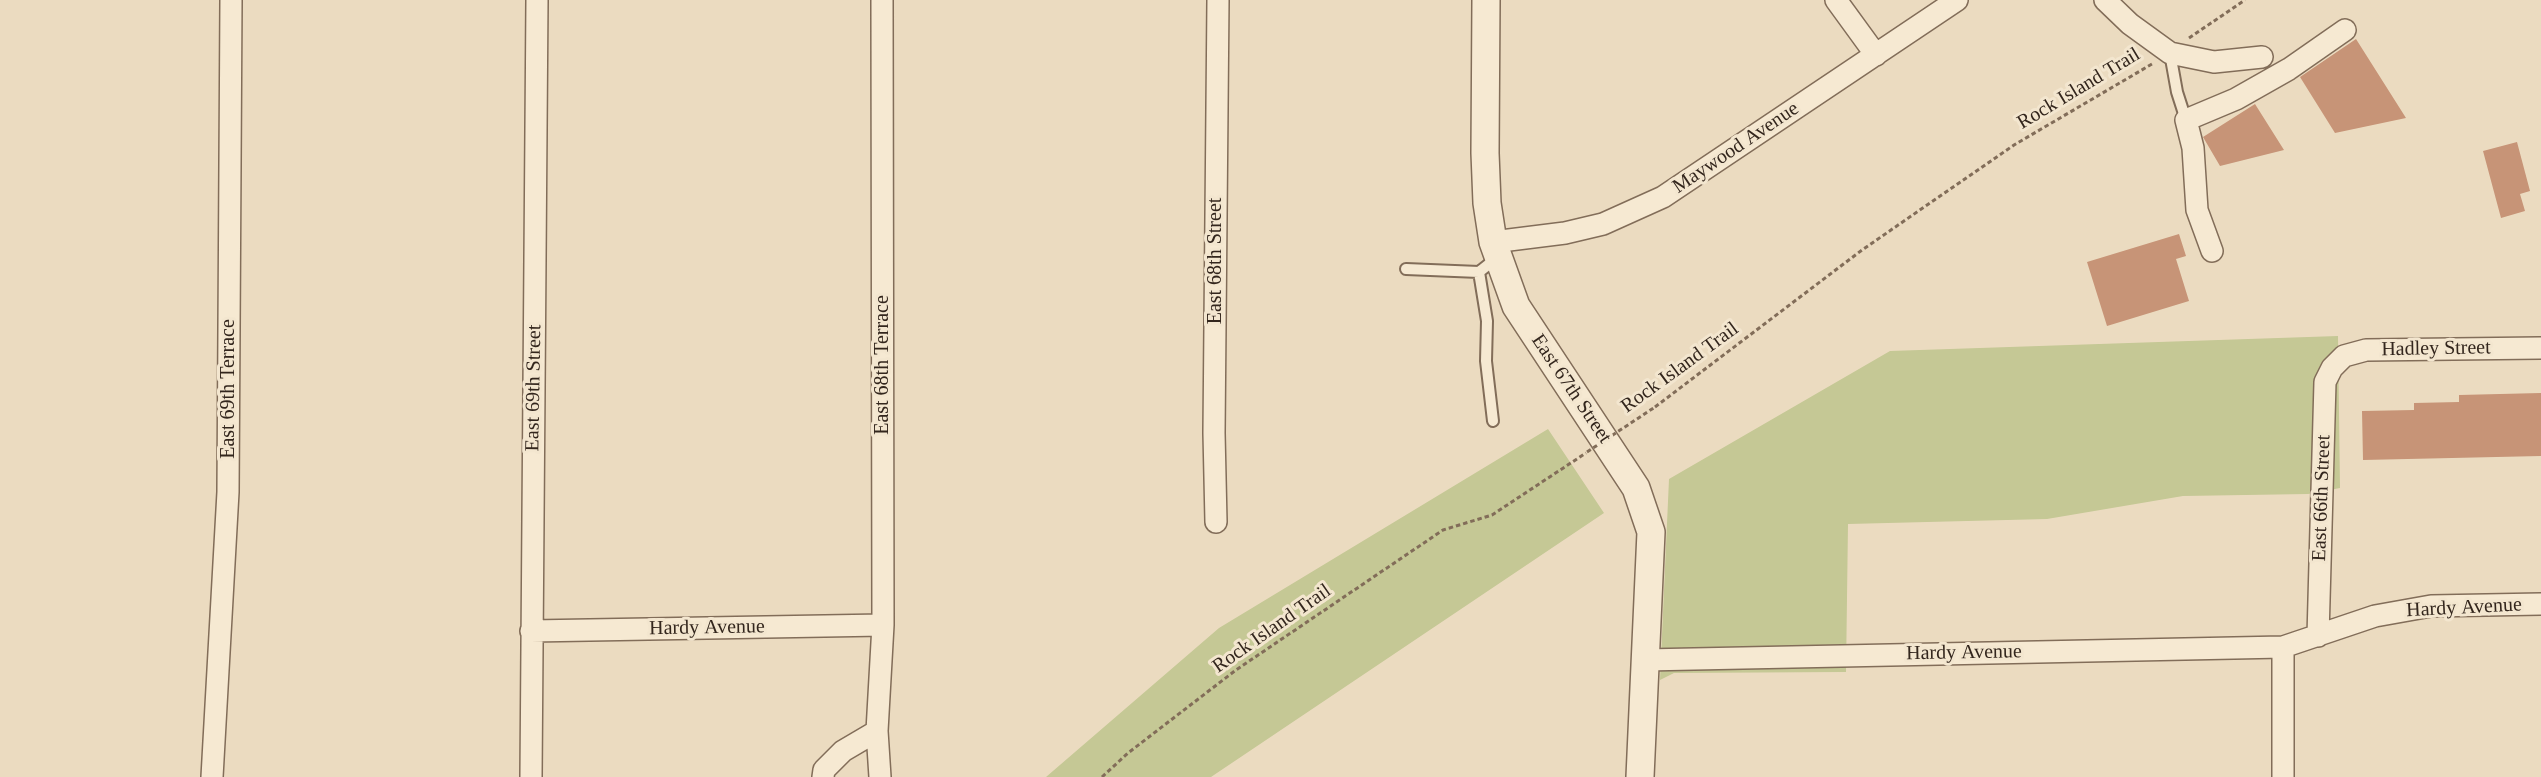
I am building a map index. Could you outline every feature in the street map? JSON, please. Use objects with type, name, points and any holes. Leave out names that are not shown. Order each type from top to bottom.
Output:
[{"type":"street","name":"East 69th Terrace","points":[[212,777],[228,492],[231,0]]},
{"type":"street","name":"East 69th Street","points":[[531,777],[537,0]]},
{"type":"street","name":"East 68th Terrace","points":[[880,777],[877,730],[883,625],[882,0]]},
{"type":"street","name":"East 68th Street","points":[[1216,522],[1214,433],[1218,0]]},
{"type":"street","name":"East 67th Street","points":[[1486,0],[1485,153],[1490,257],[1516,306],[1636,488],[1651,532],[1640,777]]},
{"type":"street","points":[[1836,0],[1876,55]]},
{"type":"street","name":"Maywood Avenue","points":[[1490,257],[1565,233],[1604,224],[1663,197],[1957,0]]},
{"type":"street","points":[[2104,0],[2130,24],[2169,53],[2214,62],[2262,57]]},
{"type":"street","points":[[2212,251],[2197,210],[2193,148],[2186,120],[2236,99],[2289,69],[2345,30]]},
{"type":"street","name":"Hadley Street","points":[[2336,364],[2344,356],[2366,350],[2541,348]]},
{"type":"street","name":"East 66th Street","points":[[2318,636],[2325,382],[2336,364]]},
{"type":"street","name":"Hardy Avenue","points":[[1645,660],[2283,647],[2375,616],[2431,606],[2541,604]]},
{"type":"street","name":"Hardy Avenue","points":[[531,631],[883,625]]},
{"type":"street","points":[[2283,647],[2283,777]]},
{"type":"street","points":[[823,777],[824,770],[843,751],[877,730]]},
{"type":"lane","points":[[2169,53],[2177,92],[2186,120]]},
{"type":"lane","points":[[1406,269],[1490,257],[1486,361],[1493,421]]},
{"type":"path","name":"Rock Island Trail","points":[[1102,777],[1128,753],[1236,670],[1443,530],[1492,515],[1655,407],[1871,243],[2014,145],[2169,53],[2245,0]]},
{"type":"green space","points":[[2338,336],[2340,488],[2308,494],[2183,496],[2047,519],[1848,524],[1846,672],[1674,673],[1660,680],[1669,479],[1890,351]]},
{"type":"green space","points":[[1548,429],[1604,513],[1211,777],[1046,777],[1219,628]]},
{"type":"building","points":[[2356,39],[2406,118],[2335,133],[2300,77]]},
{"type":"building","points":[[2255,104],[2284,150],[2220,166],[2203,137]]},
{"type":"building","points":[[2517,142],[2530,191],[2520,194],[2525,211],[2501,218],[2483,151]]},
{"type":"building","points":[[2179,234],[2186,256],[2176,259],[2189,301],[2107,326],[2087,262]]},
{"type":"building","points":[[2541,393],[2541,456],[2363,460],[2362,411],[2414,410],[2414,403],[2459,402],[2459,395]]}]
